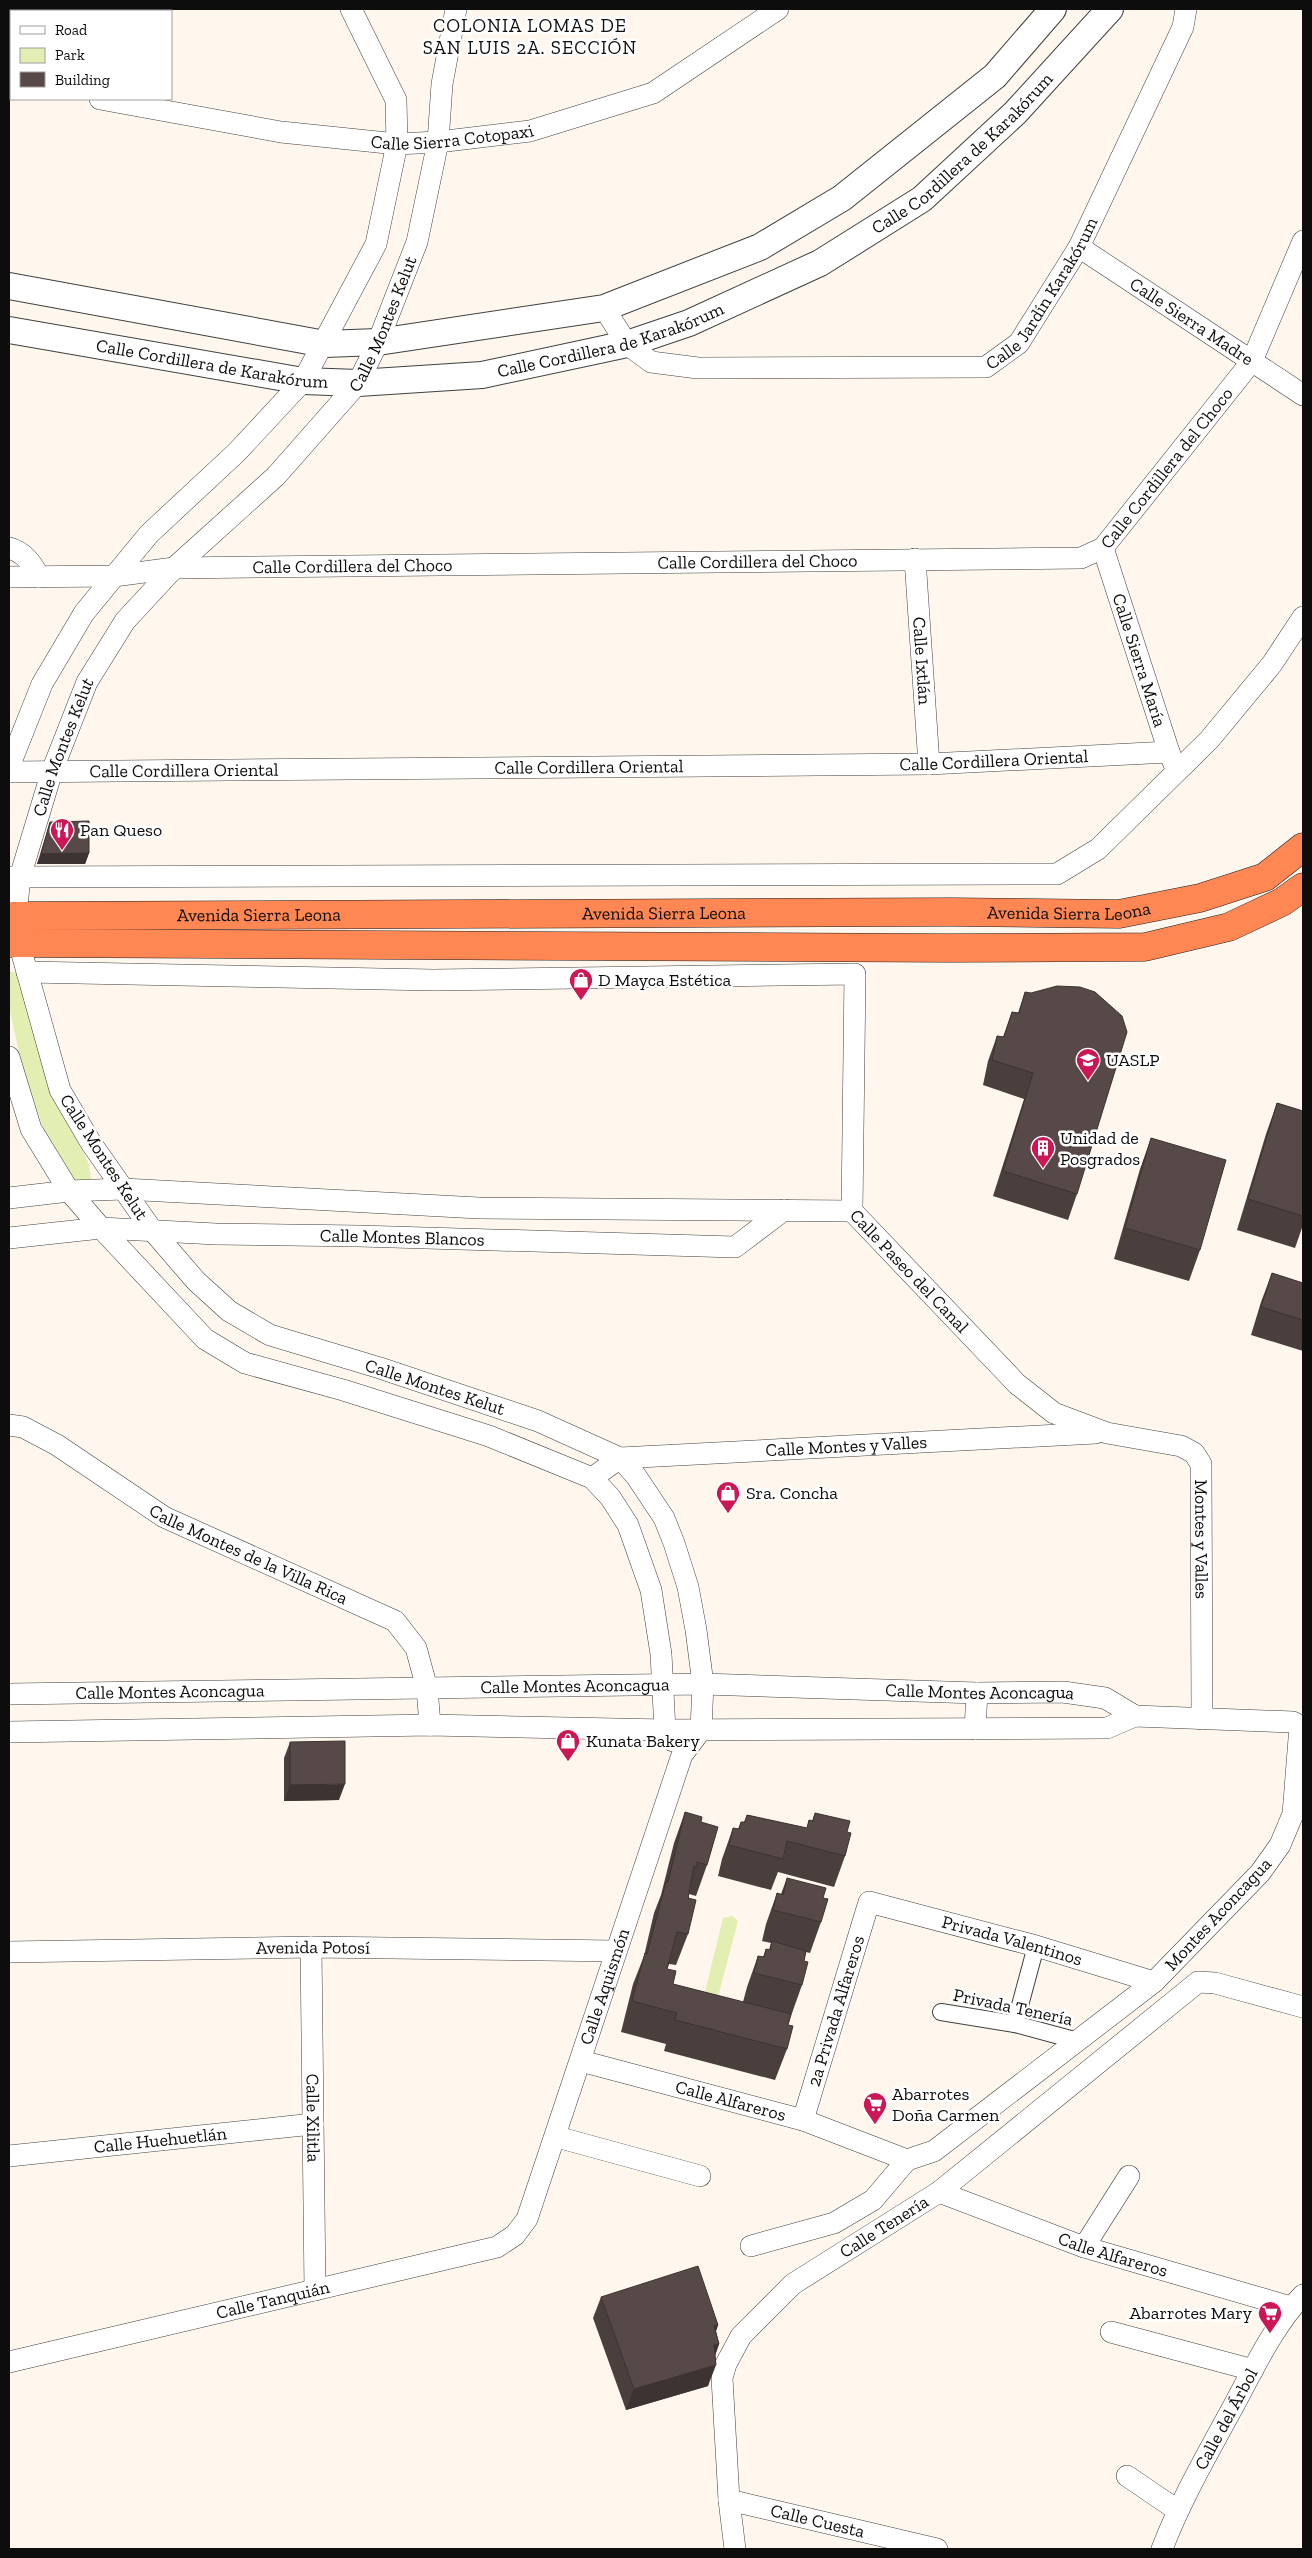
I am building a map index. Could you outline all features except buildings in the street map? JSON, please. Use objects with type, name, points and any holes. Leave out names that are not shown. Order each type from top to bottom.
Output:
[{"type":"highway","name":"Avenida Sierra Leona","points":[[13,916],[951,912],[1119,914],[1200,898],[1265,877],[1303,847]]},
{"type":"highway","name":"Avenida Sierra Leona","points":[[14,943],[939,948],[1145,947],[1229,927],[1282,902],[1303,887]]},
{"type":"highway","points":[[298,915],[299,944]]},
{"type":"street","points":[[9,767],[42,684],[84,614],[149,534],[237,452],[303,381],[325,344],[376,244],[397,144],[396,100],[351,9]]},
{"type":"street","name":"Calle Montes Kelut","points":[[456,9],[442,84],[438,142],[417,242],[378,342],[358,383],[276,476],[174,568],[125,621],[87,682],[52,771],[15,877],[14,943],[27,972],[60,1090],[91,1143],[152,1230],[196,1281],[228,1311],[270,1335],[380,1368],[538,1421],[620,1458],[636,1476],[664,1518],[688,1587],[703,1684],[701,1730]]},
{"type":"street","name":"Calle Sierra Cotopaxi","points":[[105,100],[281,132],[397,144],[438,142],[530,131],[653,93],[778,9]]},
{"type":"street","name":"Calle Cordillera de Karakórum","points":[[9,286],[325,344],[378,342],[604,308],[760,247],[842,198],[995,76],[1053,9]]},
{"type":"street","name":"Calle Cordillera de Karakórum","points":[[9,330],[303,381],[358,383],[482,375],[627,344],[689,323],[820,263],[922,199],[1015,113],[1110,9]]},
{"type":"street","name":"Calle Jardín Karakórum","points":[[604,308],[627,344],[650,362],[698,368],[986,367],[1019,343],[1079,247],[1183,27],[1186,9]]},
{"type":"street","name":"Calle Cordillera del Choco","points":[[9,577],[114,576],[174,568],[1081,558],[1103,548],[1252,361],[1303,241]]},
{"type":"street","name":"Calle Sierra Madre","points":[[1079,247],[1303,395]]},
{"type":"street","points":[[9,548],[18,551],[32,563],[39,577]]},
{"type":"street","name":"Calle Sierra María","points":[[1103,548],[1173,762]]},
{"type":"street","name":"Calle Ixtlán","points":[[915,559],[929,764]]},
{"type":"street","points":[[1173,762],[1209,740],[1272,664],[1303,617]]},
{"type":"street","name":"Calle Cordillera Oriental","points":[[9,772],[1173,762]]},
{"type":"street","name":"Avenida Sierra Leona","points":[[15,877],[1057,874],[1098,849],[1173,762]]},
{"type":"street","name":"Calle Paseo del Canal","points":[[27,972],[433,980],[855,974],[852,1211],[1017,1384],[1054,1413],[1106,1432]]},
{"type":"street","name":"Calle Montes Kelut","points":[[9,1057],[31,1129],[69,1191],[205,1339],[245,1363],[343,1390],[488,1436],[592,1478],[610,1497],[628,1525],[648,1581],[661,1654],[665,1730]]},
{"type":"street","name":"Calle Montes Blancos","points":[[9,1198],[69,1191],[123,1189],[479,1208],[852,1211]]},
{"type":"street","name":"Calle Montes Blancos","points":[[9,1238],[101,1228],[216,1234],[359,1236],[735,1247],[784,1210]]},
{"type":"street","name":"Calle Montes de la Villa Rica","points":[[9,1425],[23,1427],[57,1445],[164,1517],[395,1621],[416,1648],[427,1688],[430,1725]]},
{"type":"street","name":"Calle Montes y Valles","points":[[620,1458],[1106,1432]]},
{"type":"street","name":"Montes y Valles","points":[[1106,1432],[1181,1446],[1194,1452],[1201,1464],[1202,1719]]},
{"type":"street","points":[[592,1478],[620,1458]]},
{"type":"street","name":"Calle Montes Aconcagua","points":[[9,1694],[703,1684],[977,1693],[1063,1692],[1105,1698],[1135,1716]]},
{"type":"street","points":[[975,1729],[977,1693]]},
{"type":"street","name":"Calle Montes Aconcagua","points":[[9,1732],[430,1725],[665,1730],[1107,1728],[1135,1716],[1293,1722],[1300,1726],[1293,1814],[1280,1845]]},
{"type":"street","points":[[665,1730],[682,1755]]},
{"type":"street","name":"Calle Aquismón","points":[[527,2219],[557,2137],[616,1951],[682,1755],[701,1730]]},
{"type":"street","name":"Montes Aconcagua","points":[[1154,1982],[1260,1873],[1280,1845]]},
{"type":"street","name":"Privada Valentinos","points":[[869,1902],[1036,1946],[1154,1982]]},
{"type":"street","name":"2a Privada Alfareros","points":[[803,2120],[869,1902]]},
{"type":"street","points":[[1014,2024],[1036,1946]]},
{"type":"street","name":"Avenida Potosí","points":[[9,1952],[311,1947],[616,1951]]},
{"type":"street","name":"Calle Xilitla","points":[[311,1947],[315,2290]]},
{"type":"street","points":[[751,2246],[834,2223],[873,2200],[907,2160],[934,2151],[1154,1982]]},
{"type":"street","name":"Calle Tenería","points":[[735,2549],[729,2500],[722,2378],[726,2364],[741,2336],[793,2284],[939,2192],[1198,1982],[1215,1983],[1303,2007]]},
{"type":"street","name":"Privada Tenería","points":[[941,2012],[1014,2024],[1078,2041]]},
{"type":"street","name":"Calle Alfareros","points":[[581,2061],[803,2120],[907,2160]]},
{"type":"street","name":"Calle Huehuetlán","points":[[9,2156],[313,2124]]},
{"type":"street","points":[[557,2137],[700,2176]]},
{"type":"street","points":[[1084,2247],[1129,2176]]},
{"type":"street","name":"Calle Alfareros","points":[[939,2192],[1084,2247],[1297,2301]]},
{"type":"street","name":"Calle Tanquián","points":[[9,2362],[497,2247],[515,2235],[527,2219]]},
{"type":"street","name":"Calle del Árbol","points":[[1162,2549],[1177,2510],[1253,2370],[1297,2301]]},
{"type":"street","points":[[1111,2332],[1253,2370]]},
{"type":"street","points":[[1127,2476],[1177,2510]]},
{"type":"street","name":"Calle Cuesta","points":[[729,2500],[937,2549]]},
{"type":"green space","points":[[9,972],[23,972],[55,1098],[88,1162],[91,1177],[88,1184],[67,1179],[48,1142],[23,1070],[9,1007]]},
{"type":"green space","points":[[732,1916],[738,1921],[715,2008],[702,2004],[723,1918]]},
{"type":"place","name":"Pan Queso","points":[[62,851]]},
{"type":"place","name":"D Mayca Estética","points":[[581,1001]]},
{"type":"place","name":"UASLP","points":[[1088,1081]]},
{"type":"place","name":"Unidad de Posgrados","points":[[1043,1169]]},
{"type":"place","name":"Sra. Concha","points":[[728,1514]]},
{"type":"place","name":"Kunata Bakery","points":[[568,1762]]},
{"type":"place","name":"Abarrotes Doña Carmen","points":[[875,2125]]},
{"type":"place","name":"Abarrotes Mary","points":[[1270,2334]]},
{"type":"district","name":"COLONIA LOMAS DE SAN LUIS 2A. SECCIÓN","points":[[530,36]]}]
